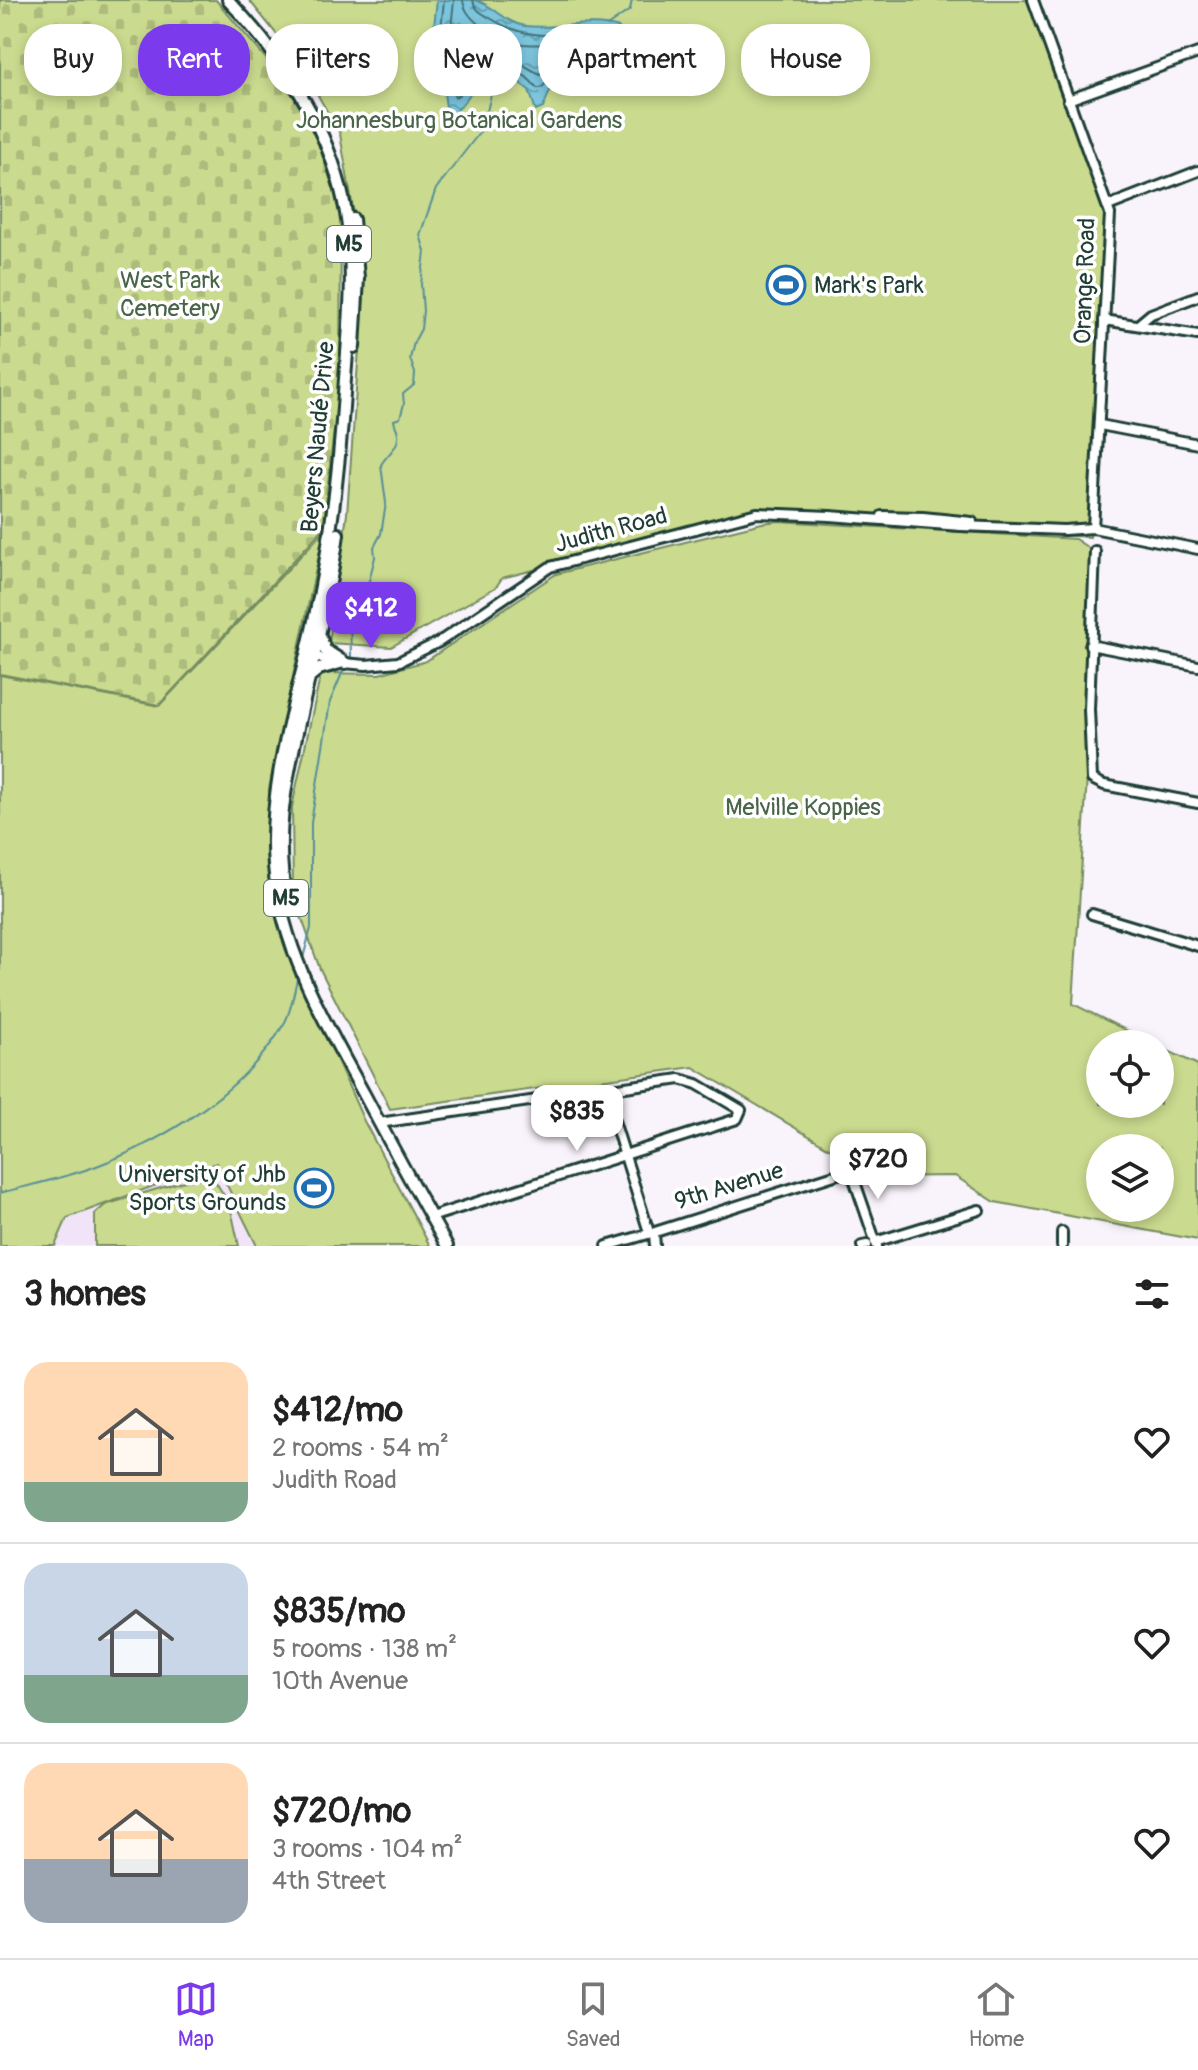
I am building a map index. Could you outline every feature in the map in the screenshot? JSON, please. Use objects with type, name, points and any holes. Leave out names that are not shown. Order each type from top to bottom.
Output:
[{"type":"main road","name":"Beyers Naudé Drive","points":[[228,0],[272,51],[309,109],[337,177],[347,222],[350,292],[336,493],[310,655],[277,790],[273,843],[275,877],[303,974],[383,1122]]},
{"type":"main road","name":"Beyers Naudé Drive","points":[[237,0],[287,61],[325,127],[346,185],[356,235],[357,308],[334,563],[319,634],[310,655],[309,677],[283,798],[280,847],[284,889],[298,946],[315,987],[383,1122]]},
{"type":"main road","points":[[319,634],[325,650],[342,663]]},
{"type":"main road","points":[[309,677],[319,669],[342,663]]},
{"type":"main road","name":"M5","points":[[383,1122],[447,1246]]},
{"type":"main road","name":"M5","points":[[433,1216],[454,1246]]},
{"type":"street","name":"Orange Road","points":[[1033,0],[1108,206],[1093,528]]},
{"type":"street","points":[[1068,100],[1198,53]]},
{"type":"street","points":[[1108,206],[1198,171]]},
{"type":"street","points":[[1139,324],[1151,314],[1198,296]]},
{"type":"street","points":[[1104,320],[1198,335]]},
{"type":"street","points":[[1100,425],[1198,444]]},
{"type":"street","name":"Judith Road","points":[[310,655],[342,663],[379,666],[398,662],[417,655],[555,565],[757,513],[858,518],[923,517],[983,525],[1064,530],[1093,528],[1198,549]]},
{"type":"street","points":[[1095,551],[1090,645],[1092,779],[1104,785],[1198,803]]},
{"type":"street","points":[[1090,645],[1198,666]]},
{"type":"street","points":[[1092,914],[1198,946]]},
{"type":"street","points":[[383,1122],[604,1089],[688,1080],[740,1108],[741,1114],[737,1119],[433,1216]]},
{"type":"street","points":[[604,1089],[651,1231]]},
{"type":"street","name":"9th Avenue","points":[[607,1246],[840,1173],[849,1174],[870,1245]]},
{"type":"street","points":[[870,1245],[979,1210]]},
{"type":"street","points":[[1062,1232],[1062,1246]]},
{"type":"shaded area","points":[[216,1164],[256,1246],[56,1246],[68,1219]]},
{"type":"green space","name":"West Park Cemetery","points":[[0,0],[216,0],[236,24],[138,24],[138,96],[250,96],[250,40],[266,59],[266,96],[293,96],[314,130],[341,212],[340,375],[323,529],[159,705],[0,674]]},
{"type":"green space","name":"Mark's Park","points":[[249,0],[1031,0],[1106,214],[1105,324],[1090,537],[750,516],[502,578],[496,587],[391,647],[329,643],[347,514],[363,294],[360,249],[340,134],[318,96],[398,96],[398,24],[268,24]]},
{"type":"green space","name":"Melville Koppies","points":[[779,521],[1075,539],[1090,549],[1087,777],[1073,1004],[1126,1030],[1086,1030],[1086,1118],[1174,1118],[1174,1054],[1198,1065],[1198,1240],[1102,1222],[1174,1222],[1174,1134],[1086,1134],[1086,1219],[995,1202],[955,1176],[866,1177],[857,1184],[855,1173],[834,1151],[693,1067],[390,1109],[320,969],[293,894],[292,807],[321,673],[379,674],[426,661],[556,574]]},
{"type":"green space","points":[[324,531],[269,789],[269,865],[274,900],[288,950],[364,1121],[430,1246],[257,1246],[216,1163],[67,1218],[55,1246],[0,1246],[0,675],[159,706]]},
{"type":"green space","points":[[212,1176],[230,1205],[239,1246],[95,1246],[95,1214],[105,1205],[180,1182]]},
{"type":"water","points":[[437,0],[475,0],[518,24],[434,24]]},
{"type":"water","points":[[522,25],[538,27],[538,96],[548,96],[543,108],[536,111],[529,90],[522,85]]},
{"type":"water","points":[[444,96],[469,96],[448,122]]},
{"type":"waterway","points":[[610,24],[630,10],[632,0]]},
{"type":"waterway","points":[[351,656],[350,614],[369,581],[386,503],[381,465],[397,443],[398,432],[394,420],[400,418],[403,394],[414,385],[415,373],[410,359],[421,329],[423,311],[421,284],[425,251],[420,235],[436,189],[483,128],[491,96]]},
{"type":"waterway","points":[[303,958],[311,928],[311,823],[330,702],[343,671]]},
{"type":"waterway","points":[[0,1193],[71,1175],[121,1156],[202,1110],[249,1069],[269,1046],[285,1022],[298,975]]},
{"type":"place","name":"Mark's Park","points":[[786,285]]},
{"type":"place","name":"University of Jhb Sports Grounds","points":[[314,1188]]},
{"type":"park label","name":"Johannesburg Botanical Gardens","points":[[459,120]]}]
